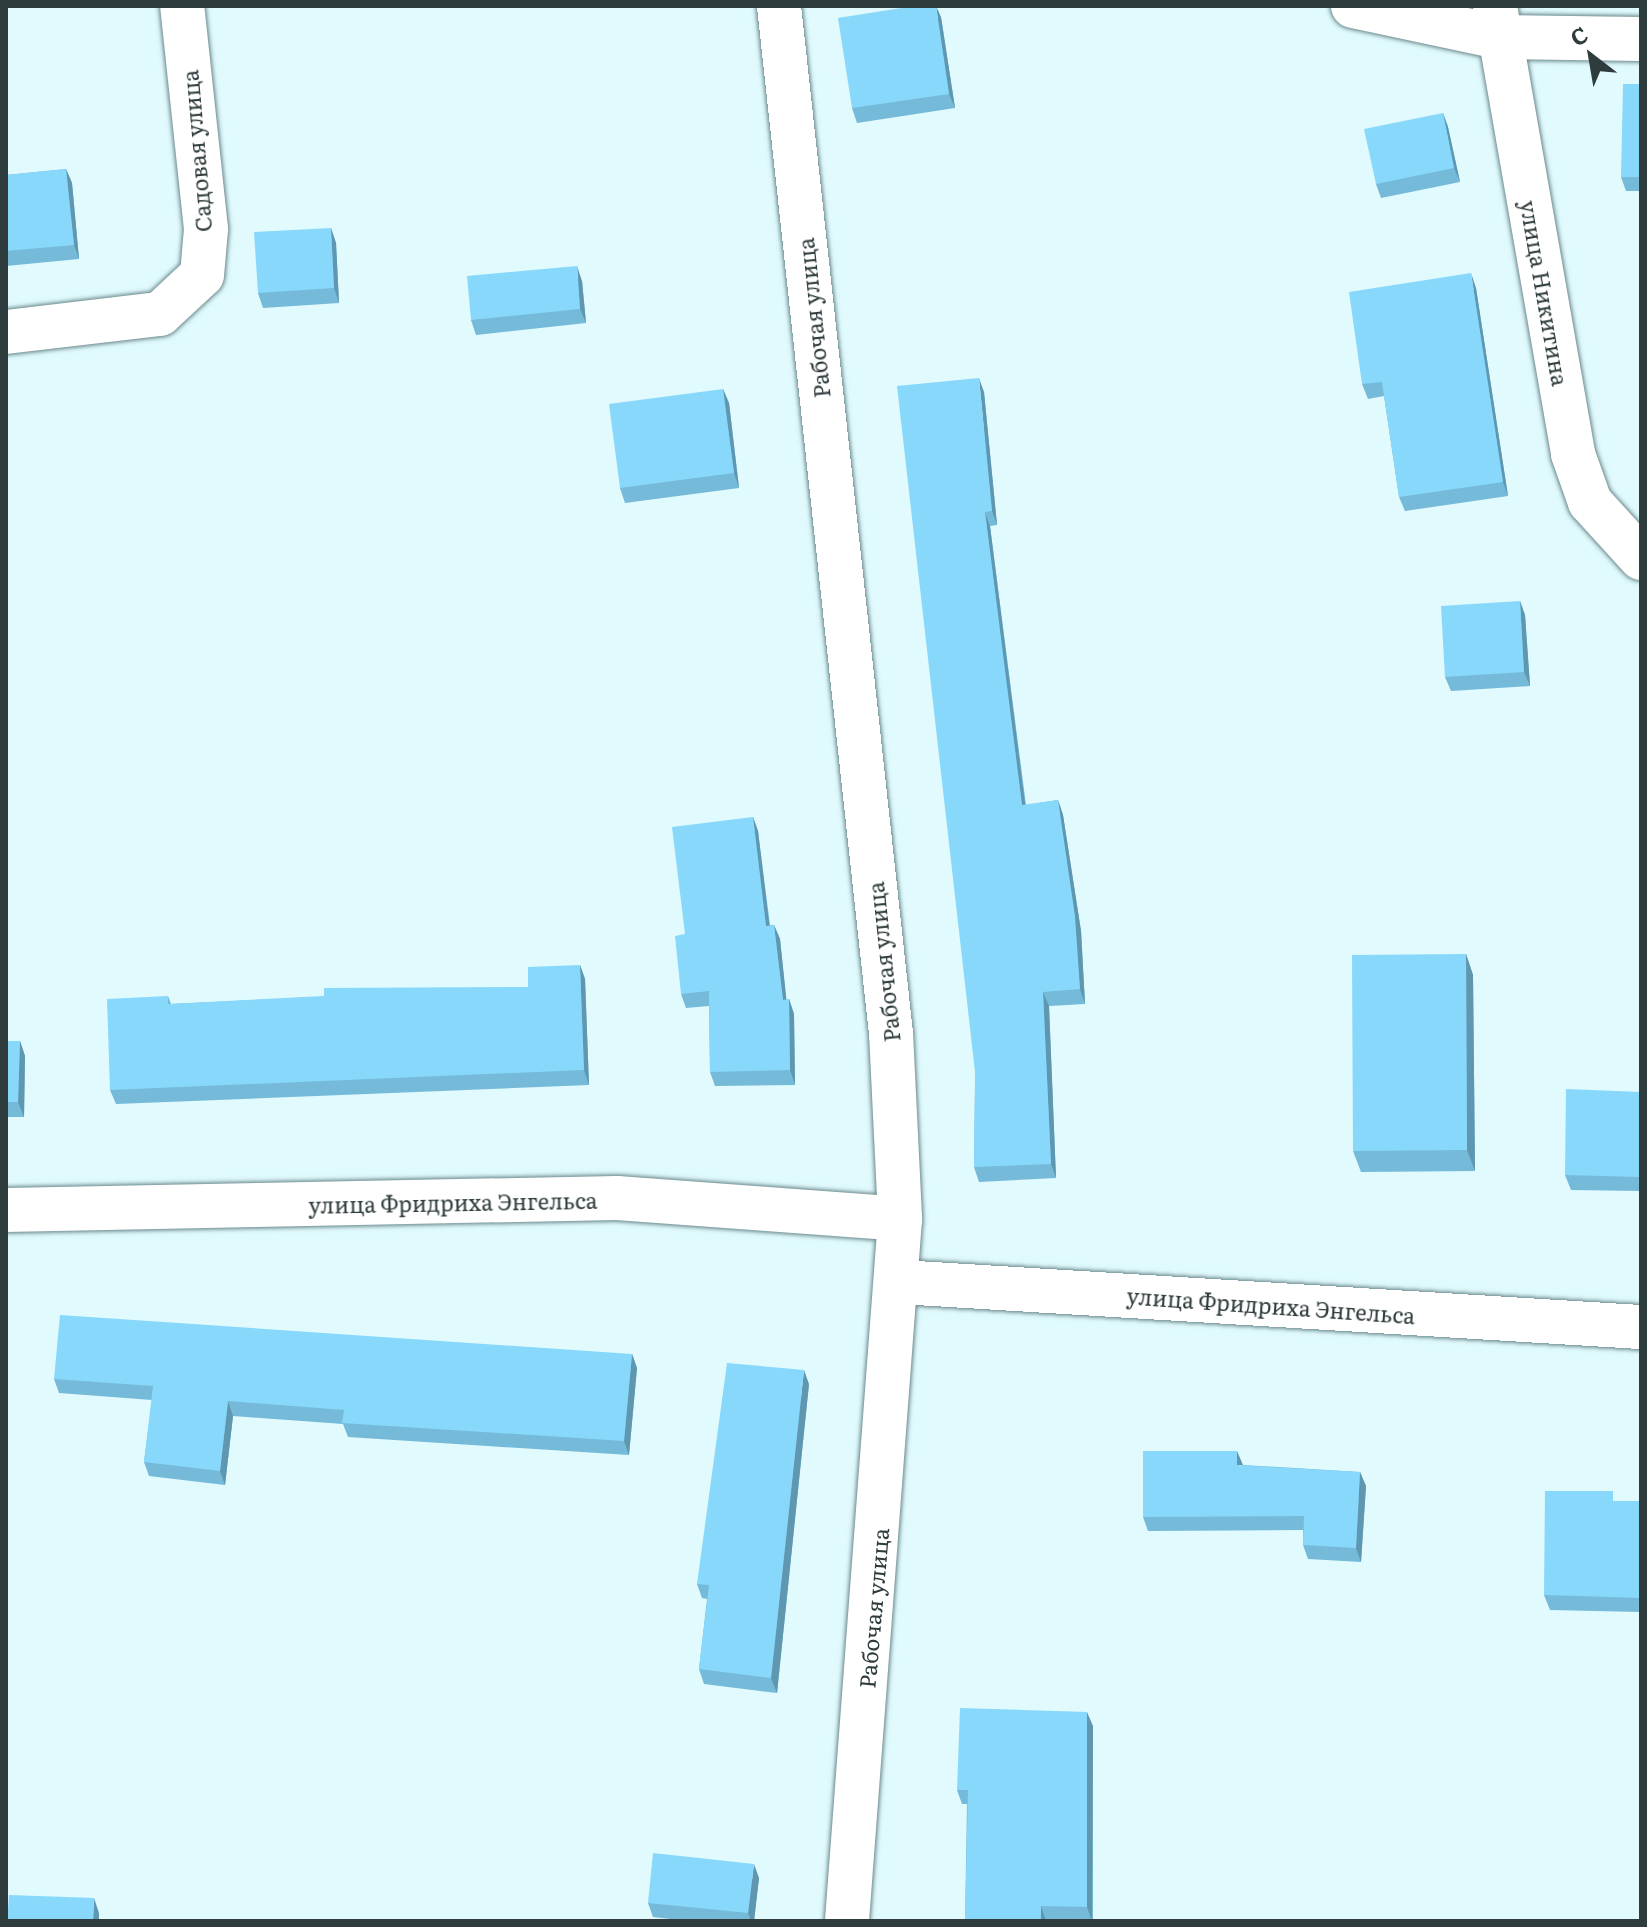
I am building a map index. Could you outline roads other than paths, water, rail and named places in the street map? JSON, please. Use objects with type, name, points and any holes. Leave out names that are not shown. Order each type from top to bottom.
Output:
[{"type":"street","name":"Садовая улица","points":[[6,332],[160,314],[202,275],[206,229],[182,6]]},
{"type":"street","name":"Рабочая улица","points":[[779,6],[891,1033],[900,1219],[900,1282],[847,1921]]},
{"type":"street","points":[[1353,6],[1641,39]]},
{"type":"street","name":"улица Никитина","points":[[1497,21],[1573,454],[1590,502],[1641,558]]},
{"type":"street","name":"улица Фридриха Энгельса","points":[[6,1210],[617,1198],[900,1219]]},
{"type":"street","name":"улица Фридриха Энгельса","points":[[900,1282],[1641,1327]]}]
